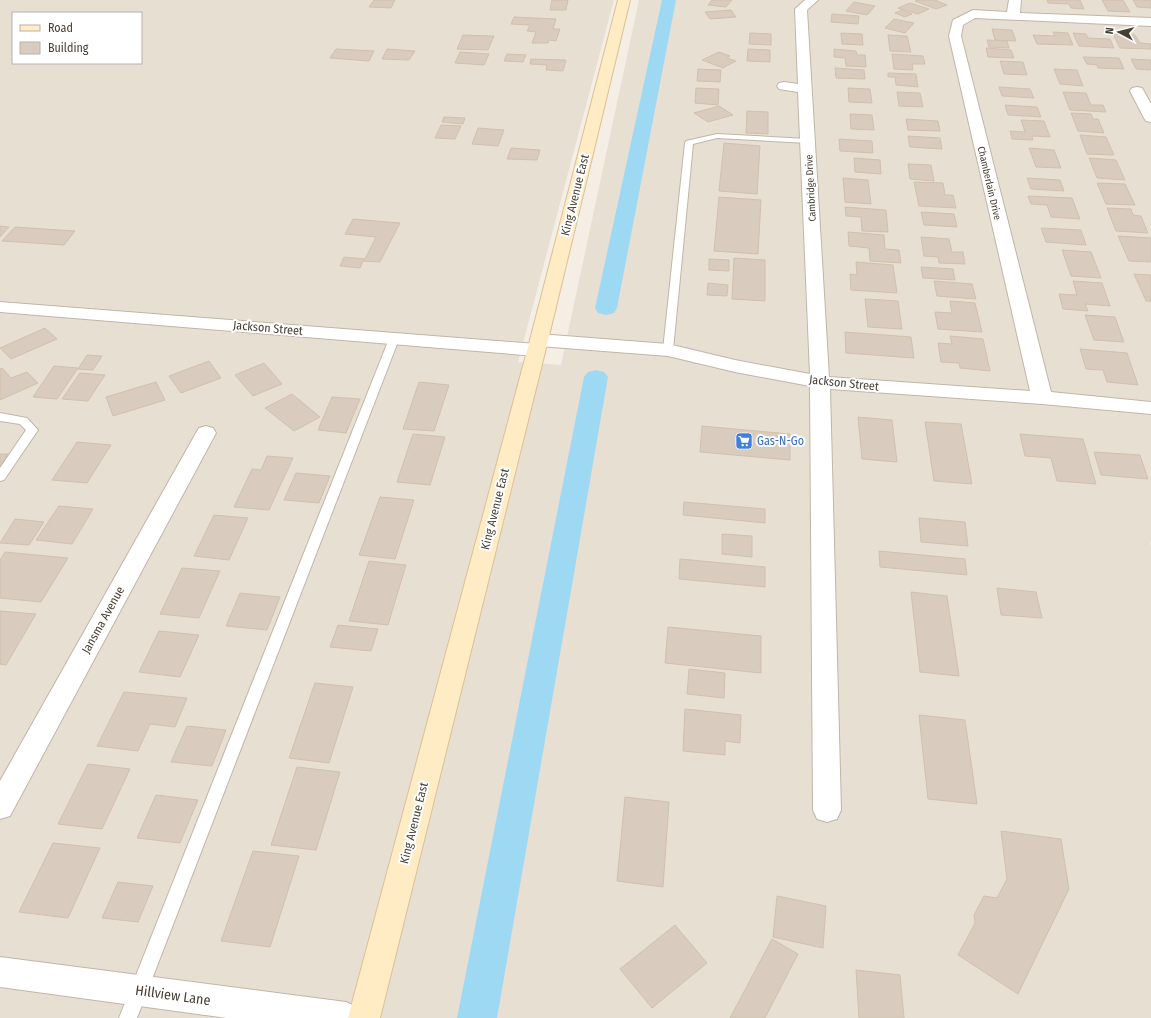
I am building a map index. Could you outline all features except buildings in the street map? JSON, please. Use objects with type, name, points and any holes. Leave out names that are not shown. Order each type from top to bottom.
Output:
[{"type":"main road","name":"King Avenue East","points":[[364,1018],[538,345],[624,0]]},
{"type":"street","points":[[1013,16],[1015,0]]},
{"type":"street","name":"Cambridge Drive","points":[[801,6],[820,382],[827,810]]},
{"type":"street","name":"Chamberlain Drive","points":[[1042,398],[955,36],[958,23],[973,14],[1151,22]]},
{"type":"street","points":[[784,86],[804,89]]},
{"type":"street","points":[[1151,91],[1137,91],[1151,118]]},
{"type":"street","name":"Jackson Street","points":[[0,307],[394,339],[668,350],[735,366],[820,382],[1042,398],[1151,408]]},
{"type":"street","name":"Jansma Avenue","points":[[0,807],[206,432]]},
{"type":"street","name":"Hillview Lane","points":[[0,972],[133,1004],[346,1018]]},
{"type":"lane","points":[[668,350],[689,142],[717,136],[807,141]]},
{"type":"lane","points":[[133,1004],[394,339]]},
{"type":"lane","points":[[0,417],[23,421],[32,430],[0,478]]},
{"type":"shaded area","points":[[0,0],[614,0],[518,362],[561,365],[639,0],[1151,0],[1151,1018],[0,1018]]},
{"type":"waterway","points":[[606,308],[669,0]]},
{"type":"waterway","points":[[477,1018],[596,377]]},
{"type":"place","name":"Gas-N-Go","points":[[744,441]]}]
